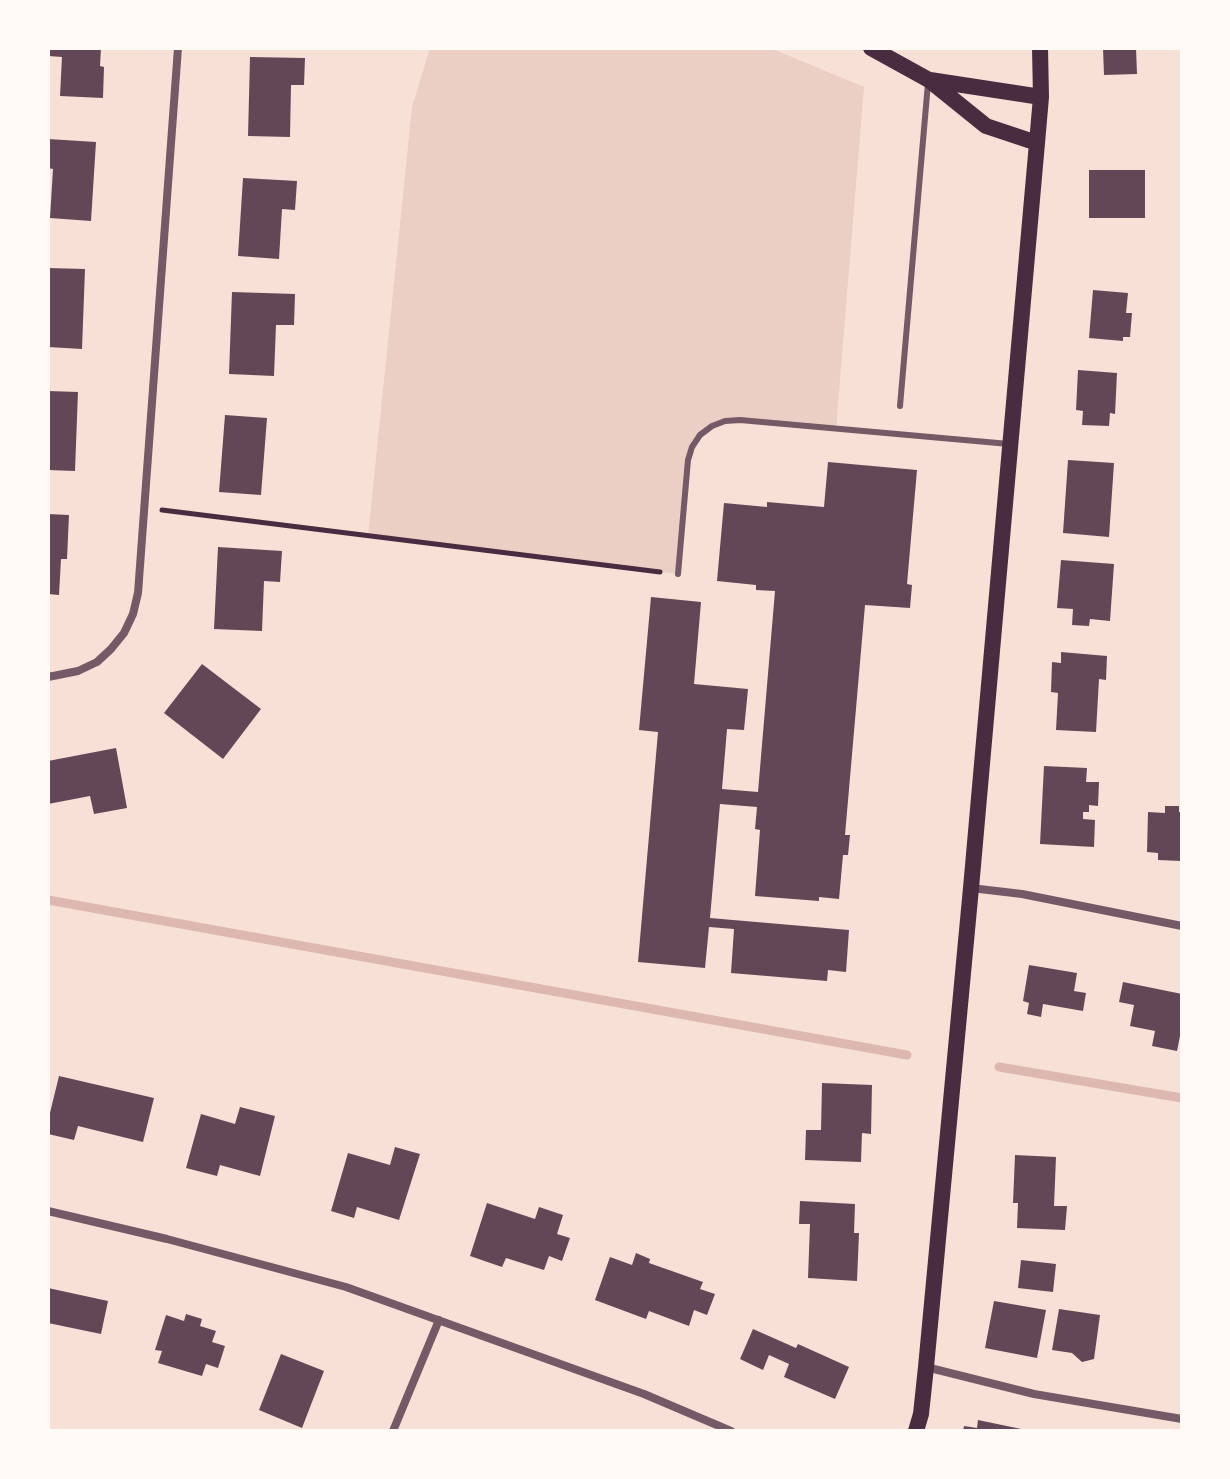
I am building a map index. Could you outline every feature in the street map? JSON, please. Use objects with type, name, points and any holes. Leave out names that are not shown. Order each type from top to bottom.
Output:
[{"type":"main road","points":[[871,48],[929,80],[986,126],[1037,143]]},
{"type":"main road","points":[[916,1431],[926,1367],[971,888],[1041,97],[1040,48]]},
{"type":"main road","points":[[929,80],[1041,97]]},
{"type":"street","points":[[48,677],[78,671],[97,662],[124,633],[138,593],[178,48]]},
{"type":"street","points":[[971,888],[1022,894],[1182,926]]},
{"type":"street","points":[[48,1211],[346,1287],[644,1394],[731,1431]]},
{"type":"street","points":[[393,1431],[439,1320]]},
{"type":"street","points":[[926,1367],[1034,1394],[1182,1419]]},
{"type":"lane","points":[[900,406],[929,80]]},
{"type":"lane","points":[[678,574],[688,460],[700,435],[712,426],[740,420],[1009,444]]},
{"type":"path","points":[[145,508],[678,574]]},
{"type":"shaded area","points":[[430,48],[770,48],[864,87],[836,429],[740,420],[712,426],[692,447],[678,574],[368,536],[412,107]]},
{"type":"building","points":[[48,48],[101,48],[103,98],[60,96],[62,57],[48,56]]},
{"type":"building","points":[[1103,48],[1136,48],[1137,74],[1104,75]]},
{"type":"building","points":[[250,57],[305,58],[304,85],[291,85],[290,137],[248,136]]},
{"type":"building","points":[[48,139],[96,142],[91,221],[50,218],[53,169],[48,168]]},
{"type":"building","points":[[1089,170],[1145,170],[1145,218],[1089,218]]},
{"type":"building","points":[[243,178],[297,181],[295,210],[282,209],[279,259],[238,256]]},
{"type":"building","points":[[48,268],[85,269],[82,349],[48,347]]},
{"type":"building","points":[[1093,290],[1128,293],[1126,313],[1132,313],[1130,337],[1123,337],[1123,341],[1089,338]]},
{"type":"building","points":[[232,292],[295,294],[294,325],[276,325],[274,376],[229,374]]},
{"type":"building","points":[[1078,370],[1117,373],[1115,414],[1110,413],[1109,426],[1082,425],[1083,411],[1076,410]]},
{"type":"building","points":[[48,391],[78,392],[75,471],[48,470]]},
{"type":"building","points":[[225,415],[267,418],[261,495],[219,492]]},
{"type":"building","points":[[1068,460],[1114,463],[1109,537],[1063,533]]},
{"type":"building","points":[[828,462],[917,470],[907,584],[912,585],[910,608],[865,605],[845,835],[850,835],[848,855],[843,855],[839,899],[819,897],[819,901],[755,896],[760,830],[755,829],[757,807],[720,804],[710,918],[849,930],[846,972],[828,970],[827,981],[731,973],[734,929],[709,927],[705,968],[638,962],[658,732],[639,730],[651,597],[701,602],[694,684],[748,689],[744,730],[727,729],[722,789],[758,792],[775,591],[756,590],[756,585],[717,581],[724,503],[767,507],[767,502],[824,507]]},
{"type":"building","points":[[48,514],[69,515],[67,559],[61,559],[59,595],[48,594]]},
{"type":"building","points":[[218,547],[282,551],[280,582],[264,581],[262,631],[214,629]]},
{"type":"building","points":[[1061,560],[1114,564],[1110,621],[1090,619],[1089,626],[1072,625],[1073,609],[1057,608]]},
{"type":"building","points":[[1061,652],[1107,656],[1106,680],[1099,679],[1096,732],[1056,730],[1058,693],[1051,692],[1052,662],[1061,663]]},
{"type":"building","points":[[202,664],[261,709],[223,759],[164,713]]},
{"type":"building","points":[[116,748],[127,808],[94,814],[90,796],[48,804],[48,761]]},
{"type":"building","points":[[1044,766],[1087,768],[1086,782],[1099,782],[1098,806],[1089,805],[1089,812],[1083,812],[1083,819],[1095,820],[1094,847],[1040,844]]},
{"type":"building","points":[[1165,806],[1179,806],[1179,812],[1182,812],[1181,861],[1158,860],[1158,853],[1147,852],[1148,812],[1165,813]]},
{"type":"building","points":[[1029,965],[1077,973],[1074,991],[1086,993],[1083,1011],[1043,1004],[1041,1017],[1027,1014],[1029,1003],[1023,1001]]},
{"type":"building","points":[[1123,982],[1182,994],[1182,1037],[1177,1051],[1152,1046],[1155,1031],[1130,1026],[1134,1005],[1119,1002]]},
{"type":"building","points":[[59,1076],[154,1098],[143,1142],[78,1126],[74,1140],[48,1134],[48,1121]]},
{"type":"building","points":[[822,1083],[872,1085],[871,1134],[862,1133],[861,1162],[805,1160],[806,1130],[821,1130]]},
{"type":"building","points":[[240,1107],[275,1116],[260,1176],[220,1165],[217,1176],[186,1168],[201,1114],[235,1124]]},
{"type":"building","points":[[395,1147],[420,1154],[399,1220],[357,1207],[354,1218],[331,1211],[348,1153],[390,1165]]},
{"type":"building","points":[[1015,1155],[1056,1157],[1054,1206],[1067,1206],[1065,1230],[1017,1228],[1018,1203],[1013,1203]]},
{"type":"building","points":[[800,1201],[855,1204],[854,1233],[859,1233],[857,1281],[808,1278],[810,1224],[799,1224]]},
{"type":"building","points":[[487,1203],[535,1219],[539,1207],[563,1215],[557,1234],[570,1238],[562,1261],[549,1256],[544,1270],[506,1258],[502,1267],[470,1256]]},
{"type":"building","points":[[636,1253],[650,1259],[649,1263],[703,1282],[700,1289],[715,1294],[707,1315],[694,1310],[689,1326],[649,1311],[646,1319],[595,1300],[610,1257],[632,1265]]},
{"type":"building","points":[[1021,1260],[1056,1264],[1053,1292],[1018,1288]]},
{"type":"building","points":[[48,1288],[108,1301],[101,1334],[48,1323]]},
{"type":"building","points":[[994,1301],[1046,1310],[1037,1358],[985,1348]]},
{"type":"building","points":[[1059,1309],[1100,1315],[1094,1359],[1082,1362],[1072,1353],[1052,1350]]},
{"type":"building","points":[[186,1314],[202,1319],[200,1326],[216,1331],[212,1342],[225,1346],[218,1368],[206,1364],[202,1376],[158,1363],[162,1351],[155,1350],[166,1315],[184,1321]]},
{"type":"building","points":[[753,1329],[796,1348],[798,1344],[849,1367],[835,1399],[784,1377],[789,1364],[769,1355],[763,1370],[740,1359]]},
{"type":"building","points":[[281,1354],[324,1371],[302,1428],[259,1410]]},
{"type":"building","points":[[978,1420],[1026,1431],[963,1431],[964,1426],[977,1428]]},
{"type":"waterway","points":[[48,900],[907,1055]]},
{"type":"waterway","points":[[999,1067],[1182,1098]]}]
